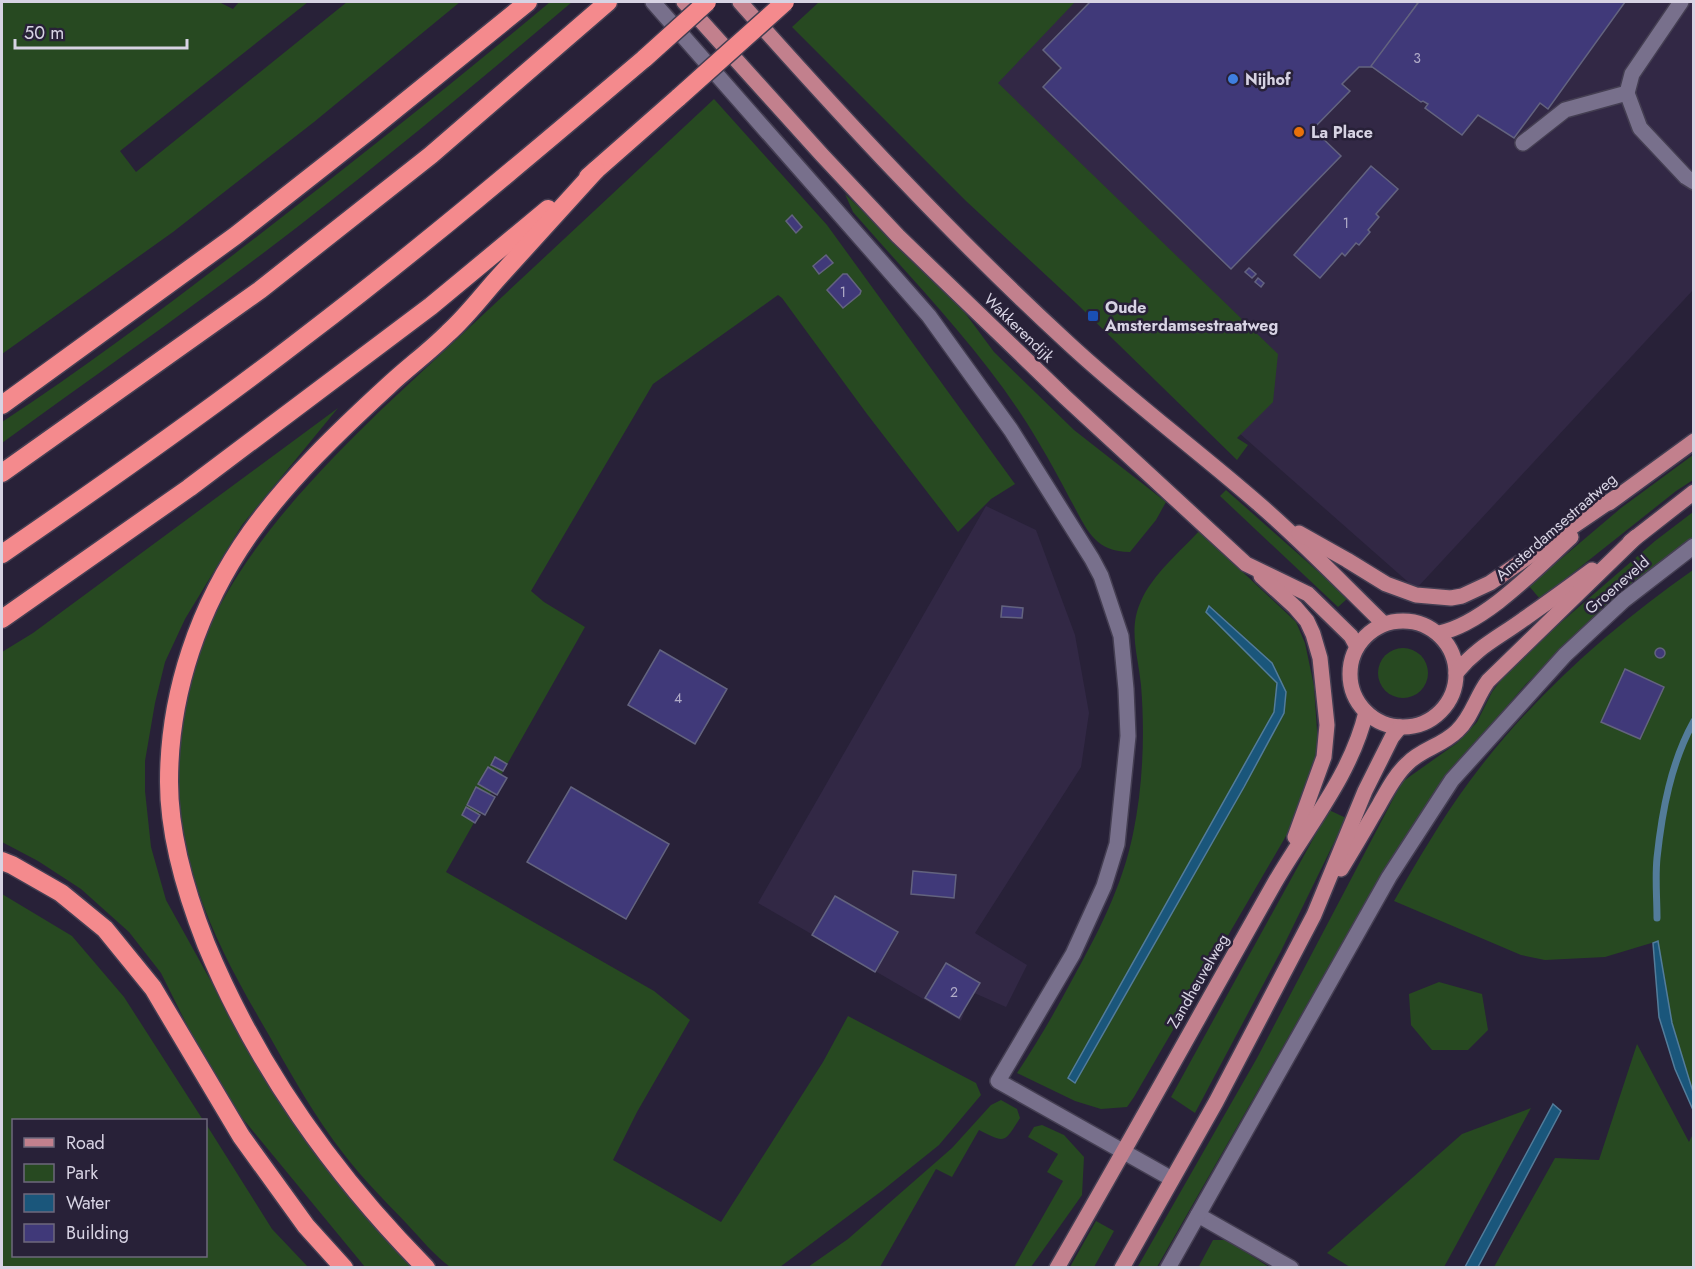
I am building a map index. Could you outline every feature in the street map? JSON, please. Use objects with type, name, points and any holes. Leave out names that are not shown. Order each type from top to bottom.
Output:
[{"type":"highway","points":[[2,405],[236,236],[528,2]]},
{"type":"highway","points":[[2,554],[304,338],[478,199],[645,58],[707,2]]},
{"type":"highway","points":[[2,619],[189,488],[431,306],[596,170],[785,2]]},
{"type":"highway","points":[[2,473],[260,290],[431,154],[604,5]]},
{"type":"highway","points":[[426,1268],[354,1189],[308,1128],[266,1062],[226,990],[193,910],[180,866],[169,784],[172,727],[186,663],[206,610],[228,566],[252,530],[283,492],[387,386],[450,332],[596,170]]},
{"type":"highway","points":[[2,861],[61,893],[105,929],[153,988],[254,1154],[306,1226],[344,1268]]},
{"type":"main road","name":"Wakkerendijk","points":[[684,2],[898,236],[1065,397],[1246,564],[1308,594],[1351,636],[1357,647]]},
{"type":"main road","name":"Wakkerendijk","points":[[740,2],[816,87],[1016,293],[1067,342],[1283,525],[1384,624]]},
{"type":"main road","name":"Amsterdamsestraatweg","points":[[1438,633],[1447,632],[1502,599],[1616,497],[1694,441]]},
{"type":"main road","points":[[1456,673],[1469,657],[1484,645],[1522,621],[1694,492]]},
{"type":"main road","points":[[1283,525],[1386,584],[1416,595],[1451,598],[1462,596],[1490,583],[1616,497]]},
{"type":"main road","points":[[1122,1268],[1232,1072],[1314,915],[1383,797],[1403,768],[1421,753],[1446,741],[1458,730],[1467,720],[1481,690],[1488,681],[1636,537]]},
{"type":"main road","points":[[1246,564],[1295,608],[1306,621],[1313,634],[1320,658],[1327,712],[1324,758],[1283,868]]},
{"type":"main road","points":[[1398,621],[1414,622],[1438,633],[1449,647],[1455,660],[1456,673],[1449,701],[1436,716],[1419,725],[1400,727],[1382,723],[1366,712],[1358,703],[1350,681],[1350,669],[1357,647],[1369,633],[1384,624],[1398,621]]},
{"type":"main road","name":"Zandheuvelweg","points":[[1057,1268],[1283,868],[1338,781],[1358,741],[1366,712]]},
{"type":"main road","points":[[1314,915],[1365,791],[1392,737],[1400,727]]},
{"type":"street","points":[[653,2],[929,316],[1011,430],[1101,576],[1120,636],[1126,689],[1128,736],[1118,844],[1104,886],[1073,954],[998,1081],[1172,1179]]},
{"type":"street","points":[[1681,2],[1632,74],[1627,93],[1640,128],[1686,177],[1694,182]]},
{"type":"street","points":[[1523,143],[1565,110],[1627,93]]},
{"type":"street","name":"Groeneveld","points":[[1198,1215],[1389,877],[1446,789],[1565,655],[1624,600],[1694,546]]},
{"type":"street","points":[[1168,1268],[1198,1215],[1291,1268]]},
{"type":"shaded area","points":[[875,2],[1693,2],[1693,290],[1416,589],[976,201]]},
{"type":"shaded area","points":[[986,506],[1036,530],[1075,635],[1089,713],[1081,767],[975,933],[1027,965],[1006,1007],[972,992],[961,1021],[758,903]]},
{"type":"green space","points":[[2,2],[219,2],[233,9],[239,2],[308,2],[120,151],[136,172],[347,2],[460,2],[314,122],[173,232],[2,354]]},
{"type":"green space","points":[[550,2],[572,2],[497,66],[305,221],[2,443],[2,422],[100,354],[227,259],[406,120]]},
{"type":"green space","points":[[819,2],[1075,2],[998,83],[1278,354],[1273,402],[1237,438],[1248,445],[1237,460],[1076,303],[966,201],[792,27]]},
{"type":"green space","points":[[714,99],[827,225],[1015,484],[991,499],[958,532],[778,295],[653,384],[531,591],[544,602],[585,627],[446,872],[654,991],[690,1020],[637,1112],[613,1160],[721,1222],[823,1062],[848,1016],[976,1083],[981,1095],[939,1145],[780,1267],[450,1267],[433,1252],[350,1162],[313,1111],[220,945],[190,865],[181,818],[177,748],[184,698],[208,631],[226,595],[248,560],[298,496],[382,409]]},
{"type":"green space","points":[[845,194],[954,298],[994,352],[1074,430],[1166,502],[1156,520],[1130,552],[1107,548],[1092,536],[1039,443],[998,381],[952,323],[853,212]]},
{"type":"green space","points":[[338,408],[242,525],[185,619],[165,662],[155,703],[145,761],[145,791],[151,847],[166,900],[269,1086],[322,1161],[414,1267],[365,1267],[220,1091],[161,973],[129,932],[81,889],[38,861],[2,842],[2,652],[33,633]]},
{"type":"green space","points":[[1693,455],[1693,480],[1540,599],[1529,586],[1621,508]]},
{"type":"green space","points":[[1226,490],[1348,598],[1338,607],[1220,496]]},
{"type":"green space","points":[[1693,512],[1693,537],[1627,588],[1526,684],[1459,762],[1373,889],[1157,1267],[1137,1268],[1257,1058],[1402,782],[1457,743],[1477,722],[1492,692],[1504,676],[1536,644],[1655,541]]},
{"type":"green space","points":[[1199,531],[1296,622],[1305,643],[1314,686],[1318,745],[1311,776],[1293,824],[1134,1097],[1127,1107],[1101,1109],[1075,1101],[1017,1073],[1091,945],[1116,891],[1128,854],[1139,797],[1143,741],[1135,622],[1146,591],[1167,564]],"holes":[[[1210,606],[1272,663],[1277,683],[1207,612]],[[1277,684],[1284,713],[1075,1083],[1069,1078],[1274,712]]]},
{"type":"green space","points":[[1693,570],[1693,1092],[1672,1023],[1658,941],[1605,957],[1545,960],[1521,955],[1394,901],[1459,796],[1518,722],[1602,641]]},
{"type":"green space","points":[[1398,648],[1408,648],[1421,655],[1428,668],[1428,678],[1421,691],[1408,698],[1398,698],[1389,694],[1382,687],[1378,678],[1378,668],[1382,659],[1389,652]]},
{"type":"green space","points":[[1329,810],[1346,818],[1281,951],[1195,1113],[1171,1097]]},
{"type":"green space","points":[[2,894],[72,936],[124,997],[202,1119],[12,1119],[12,1257],[207,1257],[207,1126],[272,1229],[308,1267],[2,1267]]},
{"type":"green space","points":[[1439,982],[1482,994],[1488,1030],[1468,1050],[1432,1050],[1411,1025],[1409,994]]},
{"type":"green space","points":[[1637,1044],[1689,1142],[1693,1134],[1693,1267],[1494,1267],[1555,1158],[1599,1160]]},
{"type":"green space","points":[[1001,1100],[1017,1109],[1020,1118],[1010,1133],[1007,1137],[999,1139],[979,1130],[952,1177],[936,1169],[880,1267],[808,1267],[848,1239],[952,1148],[991,1105]]},
{"type":"green space","points":[[1531,1108],[1444,1267],[1350,1267],[1327,1253],[1462,1134]]},
{"type":"green space","points":[[1042,1125],[1064,1135],[1084,1157],[1082,1195],[1031,1267],[1014,1267],[1063,1181],[1047,1172],[1058,1154],[1028,1137],[1034,1127]]},
{"type":"green space","points":[[1096,1221],[1114,1231],[1094,1267],[1070,1267]]},
{"type":"green space","points":[[1213,1240],[1227,1240],[1269,1267],[1198,1268]]},
{"type":"water","points":[[1209,606],[1272,663],[1286,692],[1284,713],[1075,1083],[1068,1078],[1274,712],[1277,683],[1206,612]]},
{"type":"water","points":[[1658,941],[1672,1023],[1693,1092],[1693,1110],[1675,1069],[1659,1017],[1653,943]]},
{"type":"water","points":[[1553,1104],[1561,1111],[1478,1267],[1465,1267]]},
{"type":"building","points":[[1090,2],[1418,3],[1372,67],[1359,67],[1342,84],[1350,91],[1313,129],[1341,156],[1231,269],[1043,87],[1061,68],[1043,50]]},
{"type":"building","points":[[1416,2],[1625,2],[1548,109],[1540,103],[1514,138],[1478,115],[1462,135],[1425,108],[1428,104],[1421,102],[1371,66],[1418,3]]},
{"type":"building","points":[[1371,166],[1398,189],[1376,214],[1379,217],[1359,245],[1356,243],[1345,256],[1342,253],[1320,278],[1294,255]]},
{"type":"building","points":[[792,215],[802,227],[796,233],[786,221]]},
{"type":"building","points":[[826,255],[833,263],[819,274],[813,266]]},
{"type":"building","points":[[1249,268],[1256,274],[1252,278],[1245,272]]},
{"type":"building","points":[[843,274],[847,274],[861,291],[843,308],[827,290]]},
{"type":"building","points":[[1258,278],[1264,283],[1261,287],[1255,282]]},
{"type":"building","points":[[1002,606],[1023,608],[1022,618],[1001,617]]},
{"type":"building","points":[[1660,648],[1664,649],[1664,657],[1660,658],[1656,657],[1655,653],[1656,649]]},
{"type":"building","points":[[660,650],[727,689],[695,744],[628,705]]},
{"type":"building","points":[[1625,669],[1664,687],[1640,739],[1601,722]]},
{"type":"building","points":[[495,757],[507,764],[503,771],[491,765]]},
{"type":"building","points":[[488,767],[507,778],[497,795],[478,784]]},
{"type":"building","points":[[476,787],[495,797],[485,815],[467,805]]},
{"type":"building","points":[[571,787],[669,844],[626,919],[527,862]]},
{"type":"building","points":[[466,807],[480,815],[475,823],[462,815]]},
{"type":"building","points":[[913,871],[956,875],[954,898],[911,894]]},
{"type":"building","points":[[835,896],[898,932],[875,972],[812,935]]},
{"type":"building","points":[[946,963],[980,983],[959,1018],[925,998]]},
{"type":"waterway","points":[[1657,918],[1656,866],[1665,805],[1679,753],[1694,721]]},
{"type":"place","name":"Nijhof","points":[[1233,79]]},
{"type":"place","name":"La Place","points":[[1299,132]]},
{"type":"place","name":"Oude Amsterdamsestraatweg","points":[[1093,316]]}]
